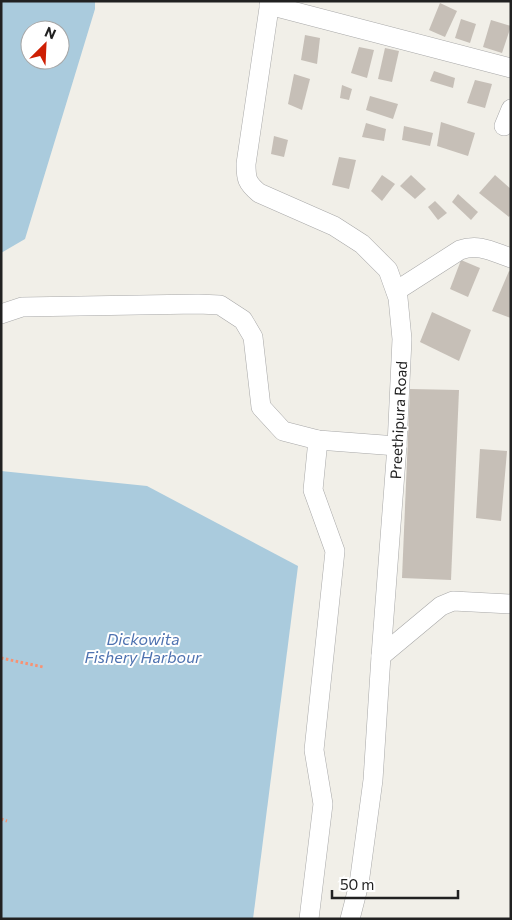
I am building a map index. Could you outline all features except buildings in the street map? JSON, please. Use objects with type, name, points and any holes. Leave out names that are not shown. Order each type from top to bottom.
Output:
[{"type":"street","points":[[270,3],[511,68]]},
{"type":"street","name":"Preethipura Road","points":[[270,3],[246,164],[248,181],[259,194],[334,226],[362,244],[388,270],[398,298],[402,339],[397,446],[373,780],[359,884],[350,919]]},
{"type":"street","points":[[396,291],[460,250],[469,247],[478,247],[511,258]]},
{"type":"street","points":[[1,314],[22,307],[220,305],[243,320],[253,337],[261,407],[283,431],[318,440],[397,446]]},
{"type":"street","points":[[309,919],[323,804],[314,750],[335,551],[313,490],[318,440]]},
{"type":"street","points":[[381,656],[441,606],[453,601],[511,604]]},
{"type":"path","points":[[1,658],[43,667]]},
{"type":"path","points":[[1,819],[8,821]]},
{"type":"water","points":[[1,1],[95,1],[95,9],[25,239],[1,253]]},
{"type":"water","name":"Dickowita Fishery Harbour","points":[[1,471],[147,486],[298,566],[253,919],[1,919]]}]
